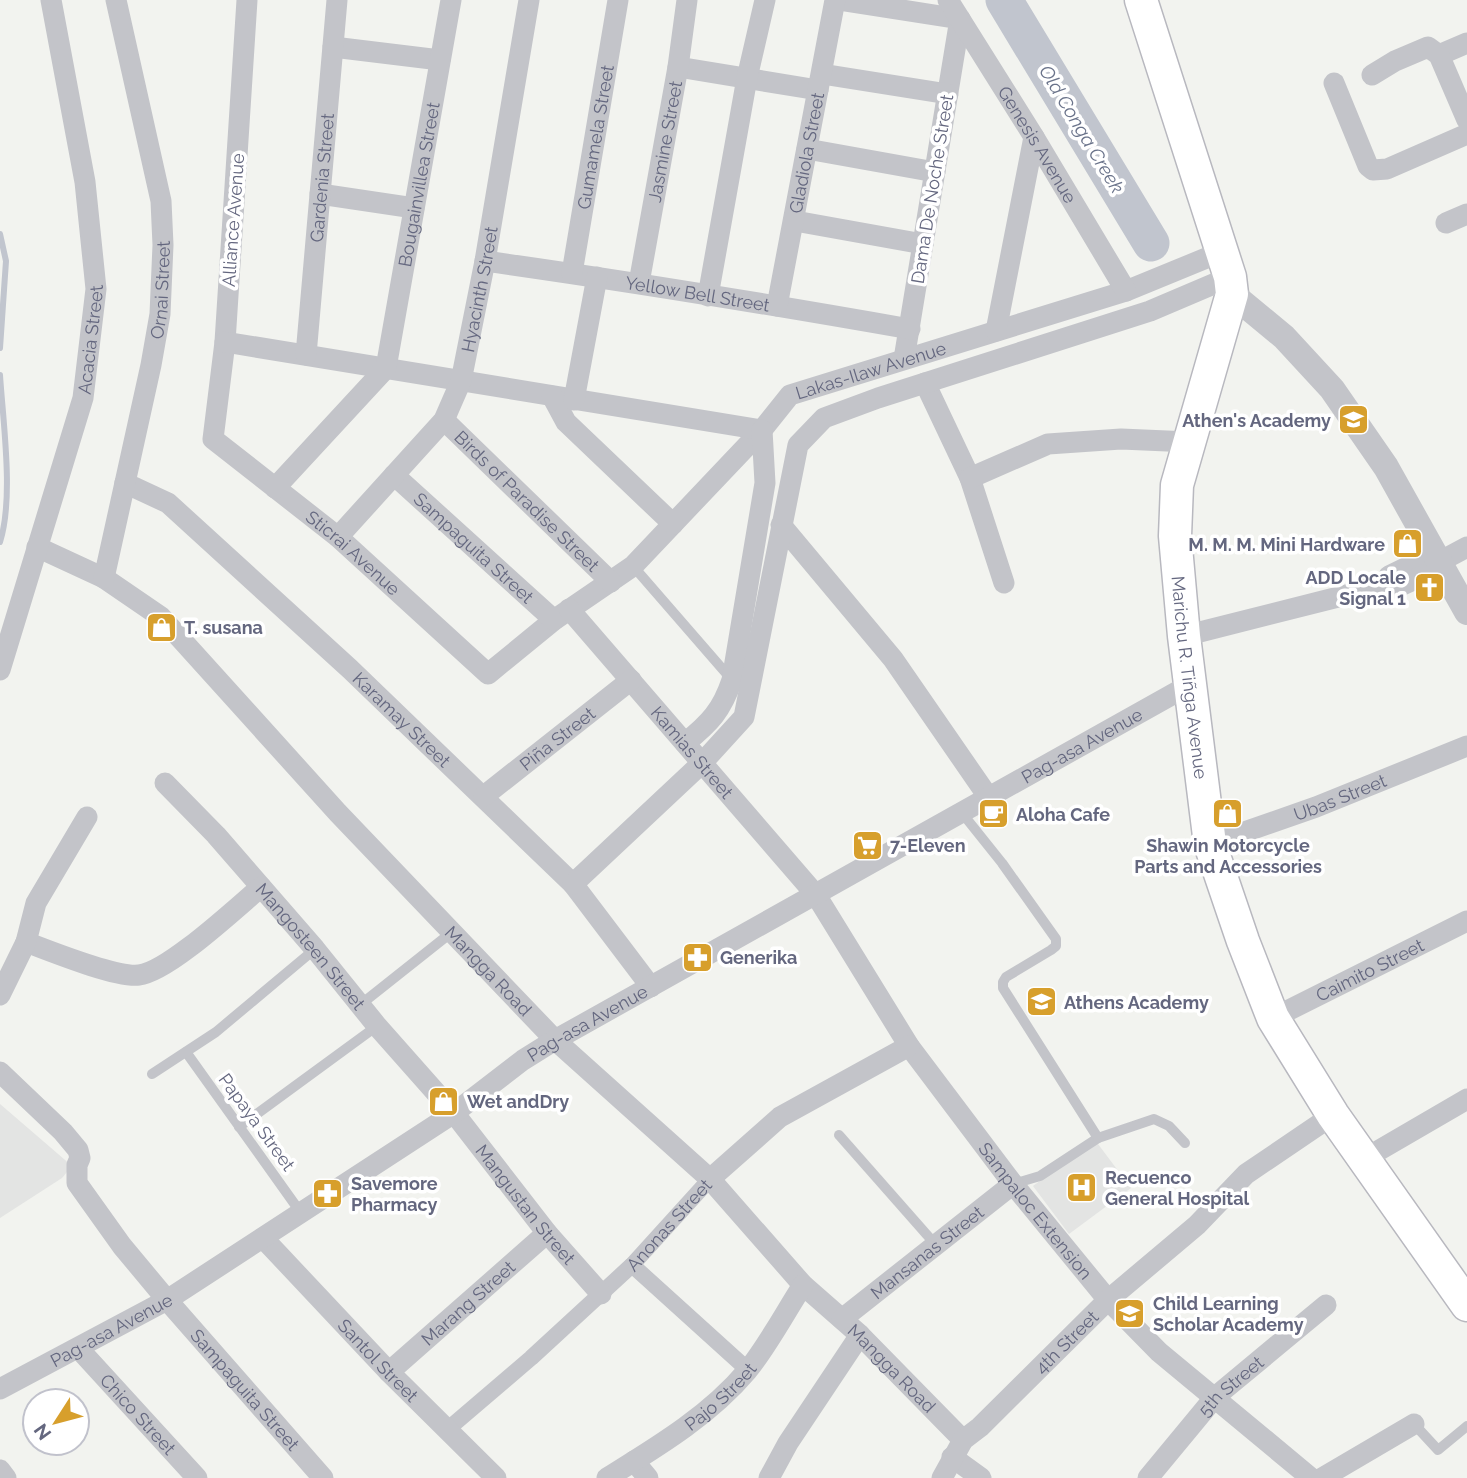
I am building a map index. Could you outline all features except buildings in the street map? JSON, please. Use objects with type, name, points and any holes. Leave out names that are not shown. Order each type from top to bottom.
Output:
[{"type":"main road","points":[[1141,0],[1228,275]]},
{"type":"main road","name":"Marichu R. Tiñga Avenue","points":[[1228,275],[1190,442],[1177,485],[1175,536],[1184,636],[1210,844],[1243,942],[1273,1018],[1333,1115],[1467,1305]]},
{"type":"street","name":"Acacia Street","points":[[0,670],[83,398],[96,289],[85,182],[51,0]]},
{"type":"street","name":"Ornai Street","points":[[104,578],[160,314],[163,246],[161,201],[116,0]]},
{"type":"street","name":"Alliance Avenue","points":[[213,439],[225,342],[247,0]]},
{"type":"street","name":"Gardenia Street","points":[[306,355],[337,0]]},
{"type":"street","name":"Bougainvillea Street","points":[[386,368],[451,0]]},
{"type":"street","name":"Hyacinth Street","points":[[338,537],[444,420],[461,381],[485,261],[529,0]]},
{"type":"street","name":"Gumamela Street","points":[[572,273],[618,0]]},
{"type":"street","name":"Jasmine Street","points":[[639,283],[678,67],[687,0]]},
{"type":"street","points":[[708,296],[747,78],[765,0]]},
{"type":"street","points":[[836,0],[960,19]]},
{"type":"street","name":"Gladiola Street","points":[[777,306],[836,0]]},
{"type":"street","name":"Genesis Avenue","points":[[948,0],[1034,136],[1126,291]]},
{"type":"street","name":"Dama De Noche Street","points":[[904,359],[960,19]]},
{"type":"street","points":[[1439,55],[1467,43]]},
{"type":"street","points":[[333,47],[440,60]]},
{"type":"street","points":[[1372,75],[1395,61],[1428,47],[1439,55],[1467,120]]},
{"type":"street","points":[[678,67],[747,78],[948,94]]},
{"type":"street","points":[[1334,83],[1368,166],[1373,170],[1387,169],[1467,134]]},
{"type":"street","points":[[996,331],[1034,136]]},
{"type":"street","points":[[807,149],[935,172]]},
{"type":"street","points":[[320,194],[414,208]]},
{"type":"street","points":[[1446,223],[1467,214]]},
{"type":"street","points":[[794,221],[923,244]]},
{"type":"street","name":"Yellow Bell Street","points":[[485,261],[639,283],[910,329]]},
{"type":"street","points":[[573,884],[702,763],[744,717],[798,445],[824,418],[1150,311],[1228,275],[1332,389],[1386,467],[1467,612]]},
{"type":"street","name":"Lakas-Ilaw Avenue","points":[[488,674],[561,614],[633,566],[762,430],[790,395],[1126,291],[1228,275]]},
{"type":"street","points":[[574,400],[597,277]]},
{"type":"street","points":[[225,342],[762,430],[765,482],[732,680],[724,703],[702,730],[685,743]]},
{"type":"street","points":[[275,488],[386,368]]},
{"type":"street","points":[[925,383],[970,478],[1004,583]]},
{"type":"street","points":[[552,396],[566,422],[673,524]]},
{"type":"street","name":"Birds of Paradise Street","points":[[444,420],[611,582]]},
{"type":"street","name":"Sticrai Avenue","points":[[213,439],[338,537],[488,674]]},
{"type":"street","points":[[970,478],[1048,444],[1121,439],[1190,442]]},
{"type":"street","name":"Sampaguita Street","points":[[394,475],[561,614]]},
{"type":"street","name":"Karamay Street","points":[[125,483],[168,503],[484,796],[573,884],[651,987]]},
{"type":"street","points":[[781,525],[893,659],[989,799]]},
{"type":"street","name":"Mangga Road","points":[[37,547],[104,578],[162,617],[338,813],[555,1040],[710,1179],[803,1285],[860,1335],[981,1478]]},
{"type":"street","points":[[1184,636],[1374,588],[1396,587],[1467,547]]},
{"type":"street","name":"Kamias Street","points":[[561,614],[631,680],[816,895]]},
{"type":"street","name":"Piña Street","points":[[484,796],[631,680]]},
{"type":"street","name":"Pag-asa Avenue","points":[[0,1390],[167,1300],[454,1113],[523,1060],[555,1040],[1191,684]]},
{"type":"street","name":"Ubas Street","points":[[1210,844],[1316,807],[1467,746]]},
{"type":"street","name":"Mangosteen Street","points":[[165,783],[216,835],[315,948],[377,1026],[454,1113]]},
{"type":"street","points":[[0,995],[13,963],[26,942],[36,903],[87,817]]},
{"type":"street","points":[[26,942],[104,969],[138,976],[161,968],[261,887]]},
{"type":"street","name":"Sampaloc Extension","points":[[816,895],[909,1046],[1013,1184],[1108,1300],[1159,1352],[1311,1478]]},
{"type":"street","name":"Caimito Street","points":[[1273,1018],[1467,921]]},
{"type":"street","name":"Anonas Street","points":[[448,1429],[632,1265],[710,1179],[780,1117],[909,1046]]},
{"type":"street","name":"Sampaguita Street","points":[[0,1072],[63,1132],[78,1150],[80,1158],[77,1165],[77,1183],[122,1245],[323,1478]]},
{"type":"street","points":[[1364,1159],[1467,1099]]},
{"type":"street","name":"Mangustan Street","points":[[454,1113],[547,1234],[601,1294]]},
{"type":"street","name":"4th Street","points":[[958,1448],[1108,1300],[1197,1225],[1246,1174],[1333,1115]]},
{"type":"street","name":"Mansanas Street","points":[[842,1319],[1013,1184]]},
{"type":"street","name":"Marang Street","points":[[388,1372],[547,1234]]},
{"type":"street","name":"Santol Street","points":[[263,1238],[388,1372],[496,1478]]},
{"type":"street","points":[[632,1265],[748,1370]]},
{"type":"street","name":"Pajo Street","points":[[607,1478],[694,1420],[748,1370],[803,1285]]},
{"type":"street","name":"5th Street","points":[[1148,1478],[1216,1397],[1326,1305]]},
{"type":"street","points":[[769,1478],[788,1443],[860,1335]]},
{"type":"street","name":"Chico Street","points":[[79,1349],[197,1478]]},
{"type":"street","points":[[1322,1478],[1414,1424]]},
{"type":"street","points":[[943,1478],[958,1448]]},
{"type":"street","points":[[634,1461],[648,1478]]},
{"type":"street","points":[[0,1470],[6,1478]]},
{"type":"lane","points":[[633,566],[732,680]]},
{"type":"lane","points":[[962,813],[1002,863],[1056,939],[1056,946],[1051,950],[1006,977],[1003,988],[1098,1138]]},
{"type":"lane","points":[[360,1005],[452,932]]},
{"type":"lane","points":[[152,1074],[216,1032],[315,948]]},
{"type":"lane","points":[[239,1127],[377,1026]]},
{"type":"lane","name":"Papaya Street","points":[[186,1052],[301,1213]]},
{"type":"lane","points":[[1013,1184],[1040,1176],[1098,1138],[1154,1119],[1169,1126],[1185,1143]]},
{"type":"lane","points":[[839,1135],[935,1244]]},
{"type":"lane","points":[[1414,1424],[1438,1450],[1467,1426]]},
{"type":"shaded area","points":[[0,1104],[72,1166],[62,1178],[0,1218]]},
{"type":"shaded area","name":"Recuenco General Hospital","points":[[1095,1140],[1131,1188],[1069,1234],[1033,1186]]},
{"type":"waterway","name":"Old Conga Creek","points":[[1004,0],[1151,243]]},
{"type":"waterway","points":[[0,234],[6,261],[0,348]]},
{"type":"waterway","points":[[0,375],[7,482],[0,542]]},
{"type":"place","name":"Athen's Academy","points":[[1354,420]]},
{"type":"place","name":"M. M. M. Mini Hardware","points":[[1408,544]]},
{"type":"place","name":"ADD Locale Signal 1","points":[[1429,587]]},
{"type":"place","name":"T. susana","points":[[161,627]]},
{"type":"place","name":"Aloha Cafe","points":[[993,814]]},
{"type":"place","name":"Shawin Motorcycle Parts and Accessories","points":[[1228,814]]},
{"type":"place","name":"7-Eleven","points":[[867,845]]},
{"type":"place","name":"Generika","points":[[697,957]]},
{"type":"place","name":"Athens Academy","points":[[1041,1002]]},
{"type":"place","name":"Wet andDry","points":[[444,1101]]},
{"type":"place","name":"Recuenco General Hospital","points":[[1082,1187]]},
{"type":"place","name":"Savemore Pharmacy","points":[[328,1193]]},
{"type":"place","name":"Child Learning Scholar Academy","points":[[1130,1313]]}]
